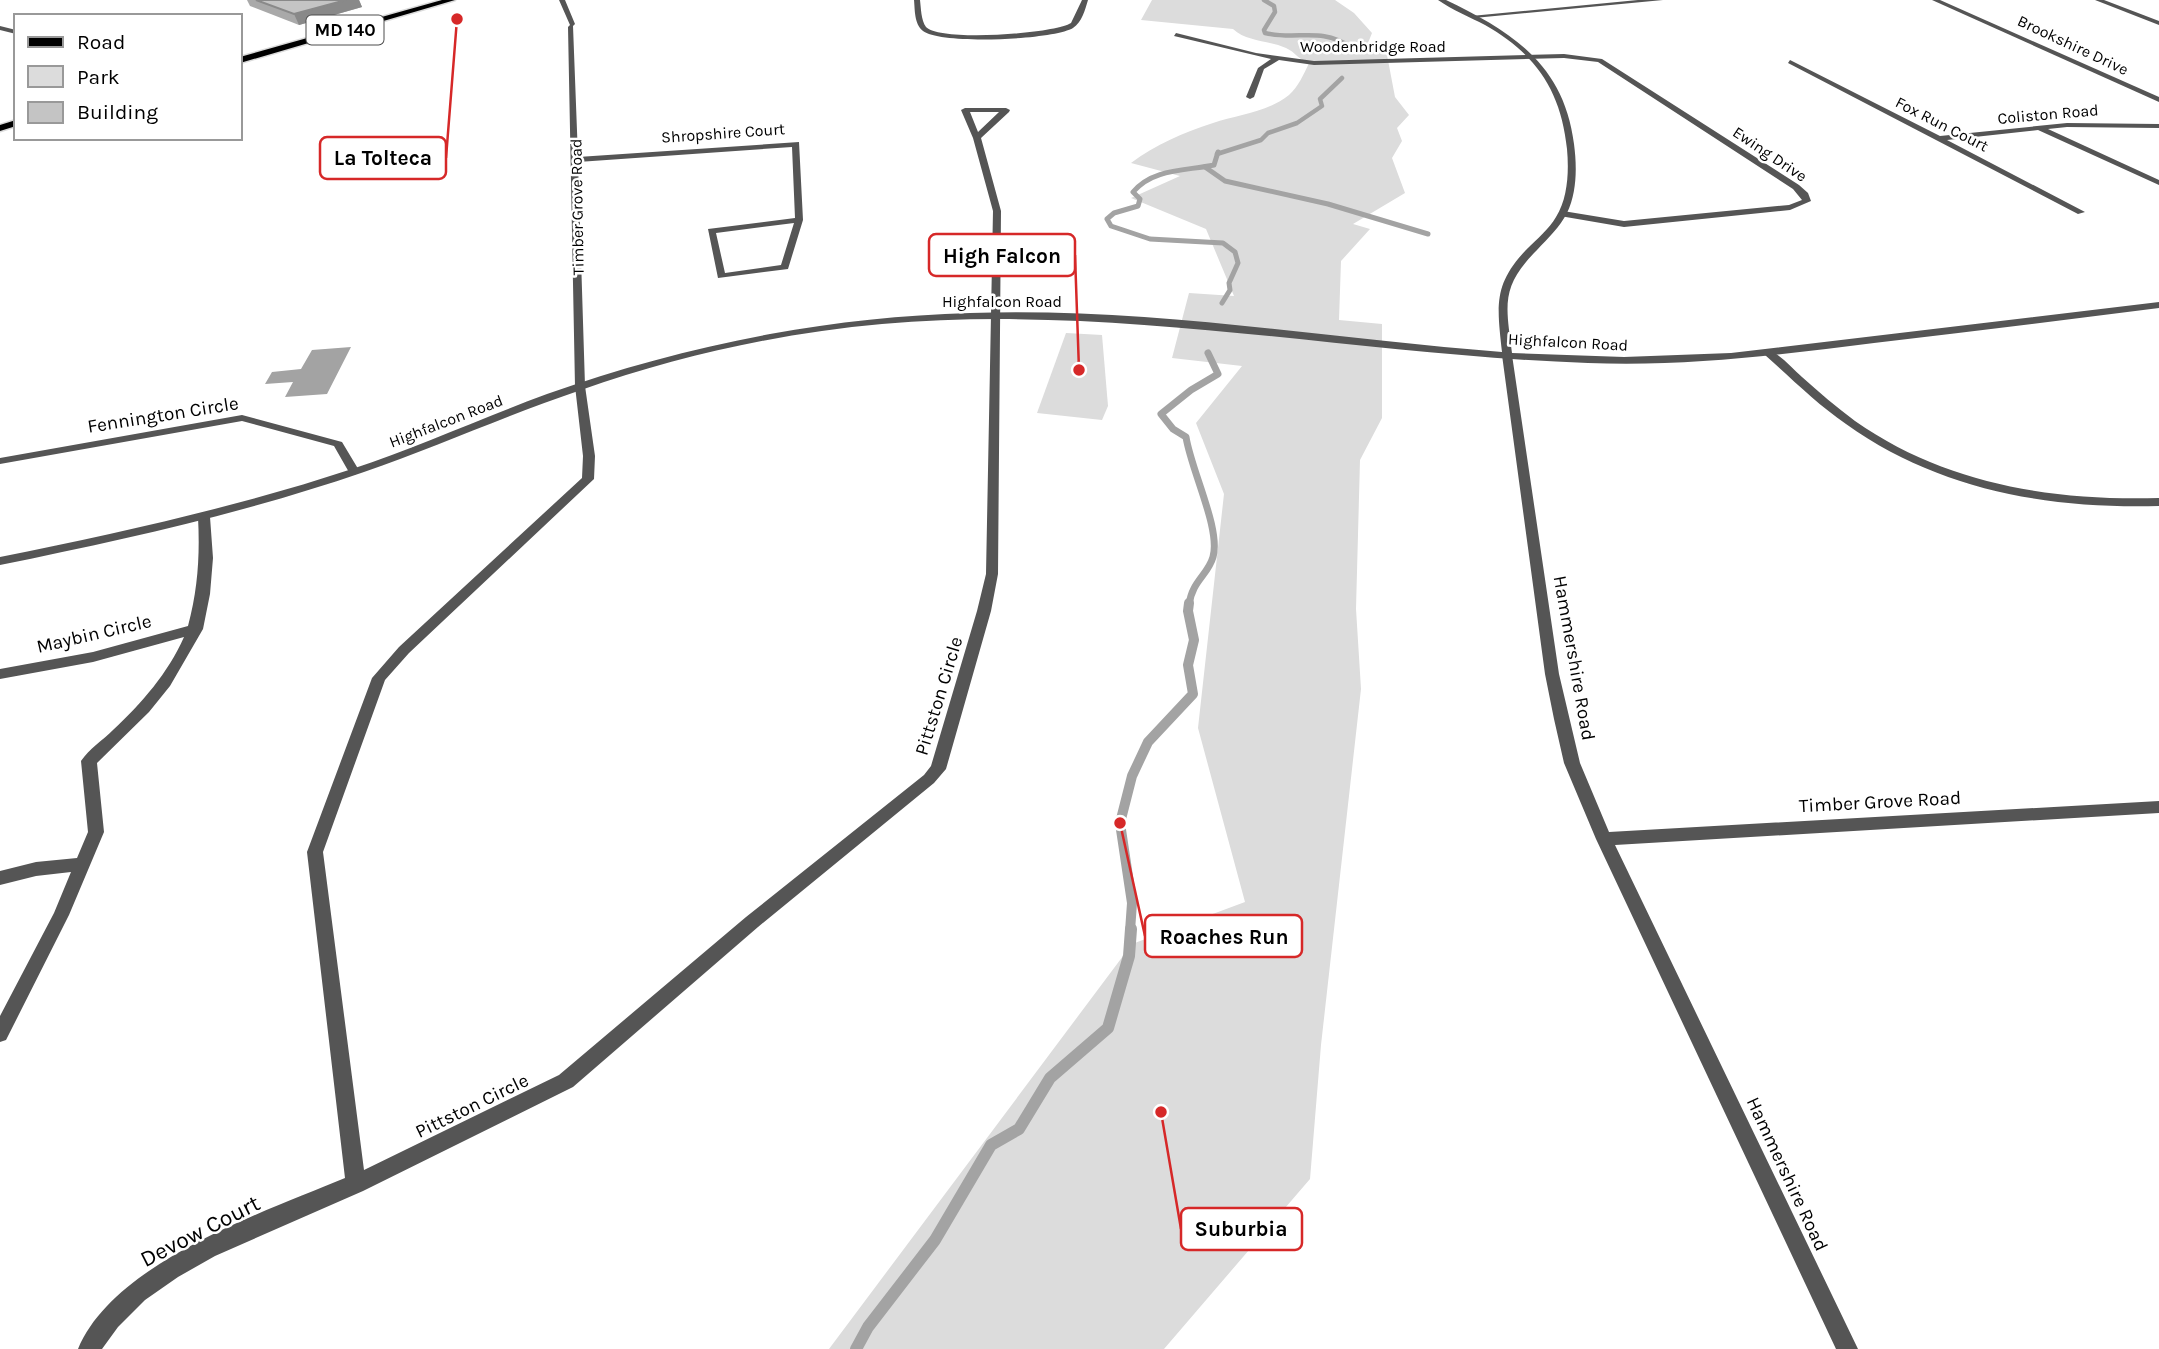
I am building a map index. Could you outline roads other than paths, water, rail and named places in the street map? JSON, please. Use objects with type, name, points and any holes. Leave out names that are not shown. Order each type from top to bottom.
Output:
[{"type":"main road","name":"MD 140","points":[[242,59],[451,0]]},
{"type":"street","name":"Timber Grove Road","points":[[562,0],[571,26],[577,160],[580,386]]},
{"type":"street","points":[[917,0],[921,25],[926,30],[963,36],[1020,36],[1066,30],[1078,20],[1085,0]]},
{"type":"street","name":"Hammershire Road","points":[[1441,0],[1474,16],[1511,40],[1531,57],[1556,87],[1570,126],[1572,177],[1563,214],[1510,272],[1503,287],[1502,301],[1507,355],[1552,674],[1572,763],[1604,839],[1847,1349]]},
{"type":"street","points":[[1474,16],[1660,0]]},
{"type":"street","name":"Brookshire Drive","points":[[1935,0],[2055,51],[2159,100]]},
{"type":"street","points":[[2098,0],[2159,23]]},
{"type":"street","name":"Woodenbridge Road","points":[[1176,35],[1276,59],[1351,63],[1531,57]]},
{"type":"street","name":"Ewing Drive","points":[[1531,57],[1576,57],[1607,63],[1796,187],[1805,195],[1807,201],[1790,207],[1624,224],[1563,214]]},
{"type":"street","points":[[1250,97],[1261,68],[1276,59]]},
{"type":"street","name":"Fox Run Court","points":[[1790,62],[2081,212]]},
{"type":"street","name":"Pittston Circle","points":[[356,1184],[566,1081],[752,922],[938,769],[985,611],[992,574],[997,211],[977,138],[965,110],[1006,110],[977,138]]},
{"type":"street","name":"Coliston Road","points":[[1939,139],[2092,124],[2159,126]]},
{"type":"street","points":[[2039,128],[2159,183]]},
{"type":"street","name":"Shropshire Court","points":[[577,160],[796,144],[799,220],[785,267],[721,276],[712,231],[799,220]]},
{"type":"street","name":"Highfalcon Road","points":[[0,561],[204,517],[354,472],[580,386],[705,351],[792,334],[877,322],[994,315],[1104,317],[1507,355],[1642,361],[1769,353],[2159,305]]},
{"type":"street","points":[[1769,353],[1847,420],[1889,448],[1925,466],[2042,499],[2087,504],[2159,502]]},
{"type":"street","points":[[356,1184],[315,852],[379,678],[404,650],[588,479],[589,456],[580,386]]},
{"type":"street","name":"Fennington Circle","points":[[0,461],[242,418],[338,444],[354,472]]},
{"type":"street","points":[[0,1034],[61,915],[96,832],[89,761],[132,723],[156,695],[196,629],[208,556],[204,517]]},
{"type":"street","name":"Maybin Circle","points":[[0,674],[93,657],[196,629]]},
{"type":"street","name":"Timber Grove Road","points":[[1604,839],[2159,807]]},
{"type":"street","points":[[0,877],[36,869],[83,864]]},
{"type":"street","name":"Devow Court","points":[[89,1349],[95,1337],[138,1291],[200,1253],[356,1184]]},
{"type":"waterway","points":[[1264,0],[1274,6],[1275,12],[1264,30],[1265,33],[1329,37],[1351,47],[1351,52]]},
{"type":"waterway","points":[[1217,154],[1261,140],[1268,133],[1297,123],[1322,106],[1320,99],[1342,78]]},
{"type":"waterway","points":[[1217,154],[1214,165],[1150,178],[1133,192],[1140,199],[1138,206],[1114,213],[1107,219],[1111,226],[1150,239],[1223,243],[1235,252],[1238,263],[1229,283],[1230,290],[1222,303]]},
{"type":"waterway","points":[[1205,167],[1225,181],[1328,204],[1428,234]]},
{"type":"waterway","points":[[1189,605],[1193,590],[1213,557],[1213,531],[1186,437],[1173,429],[1161,414],[1191,390],[1218,374],[1208,353]]},
{"type":"waterway","points":[[1130,931],[1132,903],[1120,823],[1132,776],[1148,742],[1193,694],[1188,665],[1194,640],[1189,603]]},
{"type":"waterway","points":[[856,1349],[868,1327],[935,1240],[991,1145],[1019,1129],[1050,1078],[1108,1028],[1129,956],[1131,929]]},
{"type":"place","name":"La Tolteca","points":[[457,19]]},
{"type":"place","name":"High Falcon","points":[[1079,370]]},
{"type":"place","name":"Roaches Run","points":[[1120,823]]},
{"type":"place","name":"Suburbia","points":[[1161,1112]]}]
